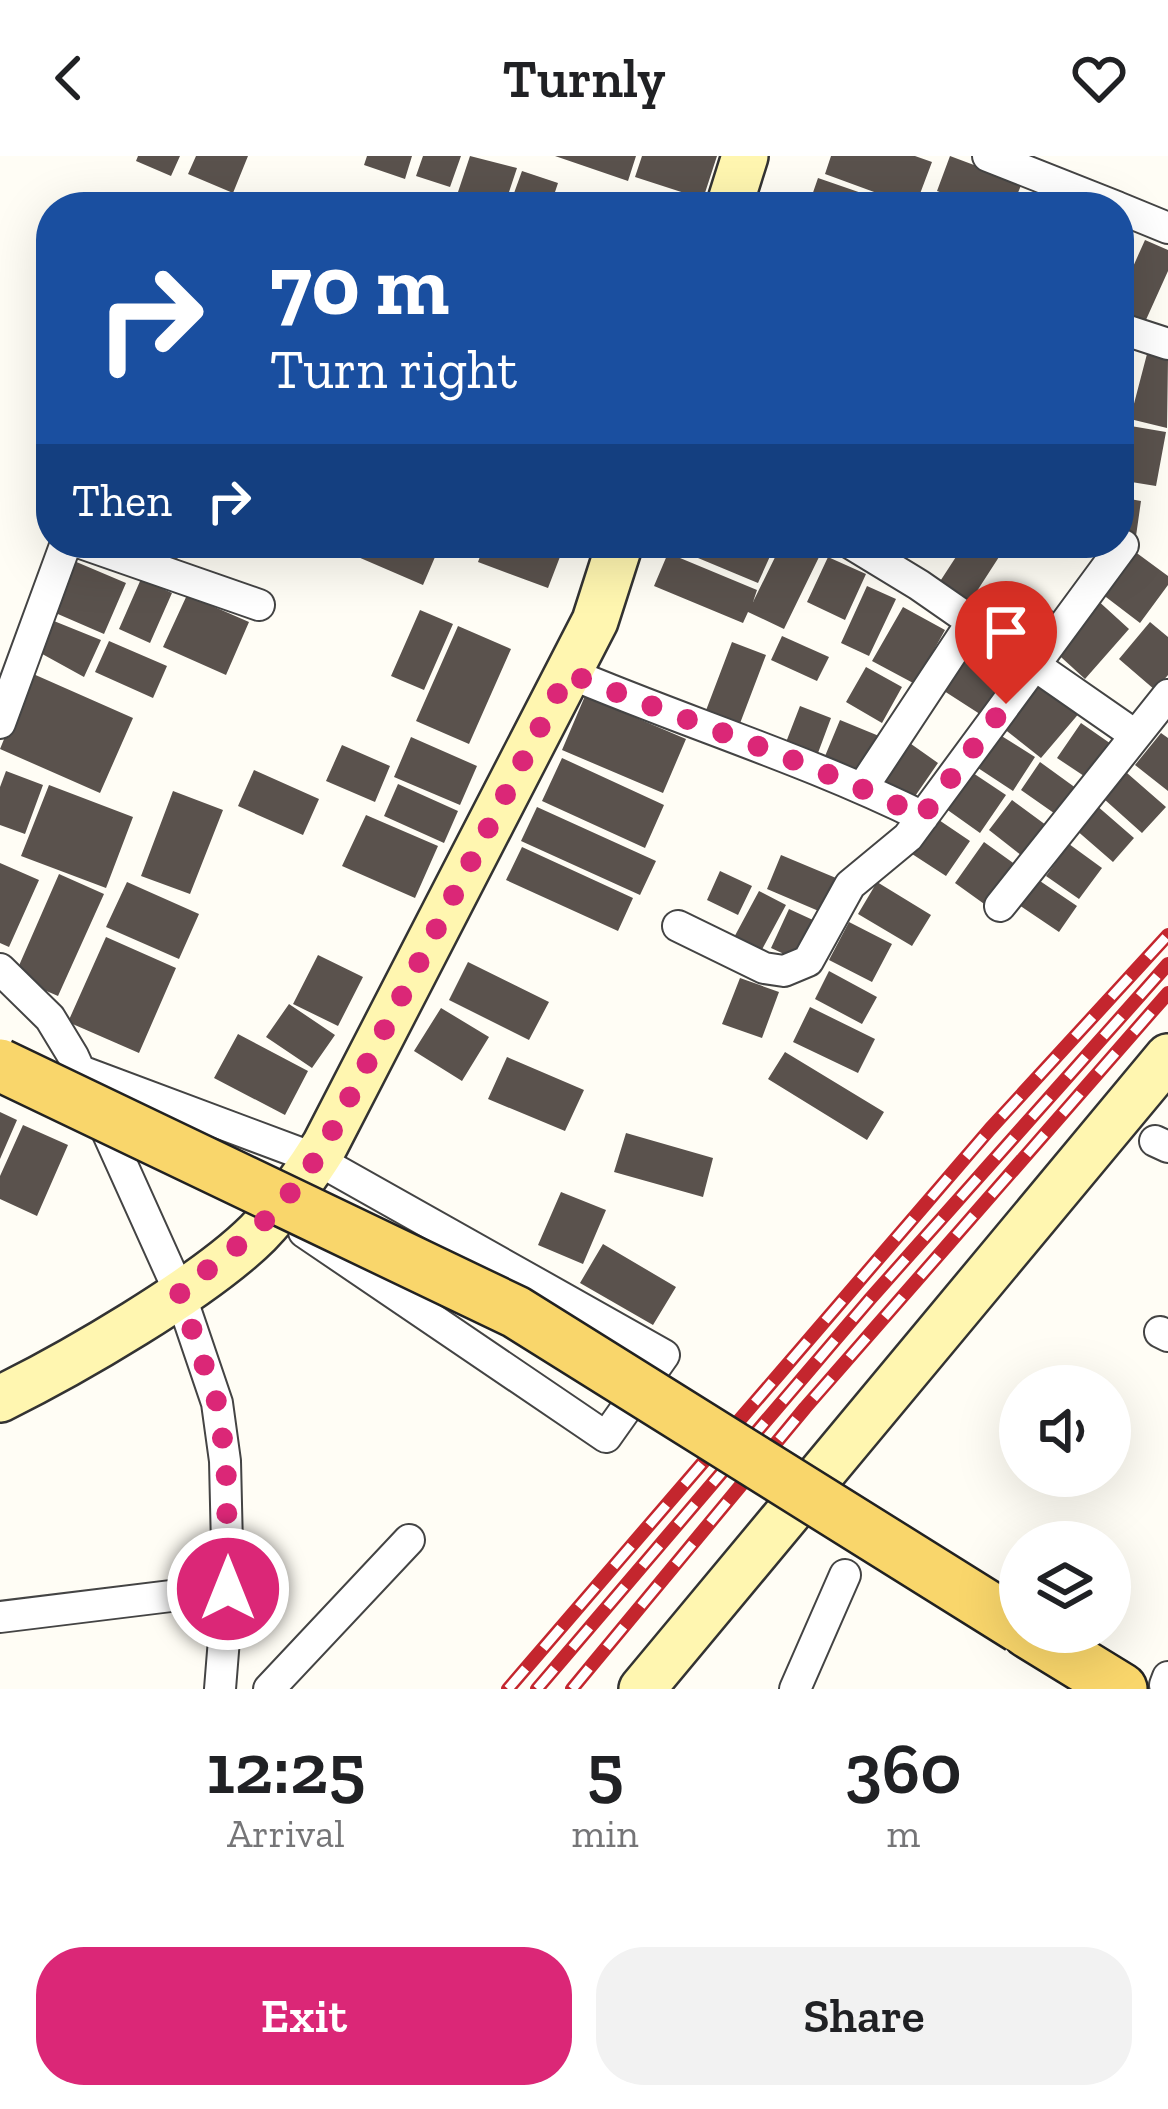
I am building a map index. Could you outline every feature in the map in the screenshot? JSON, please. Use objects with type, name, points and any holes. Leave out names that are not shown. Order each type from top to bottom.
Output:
[{"type":"main road","points":[[0,1065],[516,1312],[999,1614]]},
{"type":"main road","points":[[1078,1653],[1151,1684]]},
{"type":"street","points":[[737,192],[745,156]]},
{"type":"street","points":[[988,156],[1080,192]]},
{"type":"street","points":[[1134,214],[1168,228]]},
{"type":"street","points":[[1134,336],[1168,344]]},
{"type":"street","points":[[0,723],[60,558]]},
{"type":"street","points":[[124,558],[259,605]]},
{"type":"street","points":[[0,1399],[179,1291],[254,1237],[316,1159],[595,621],[615,558]]},
{"type":"street","points":[[873,558],[1135,735]]},
{"type":"street","points":[[678,926],[764,968],[798,968],[808,961],[850,885],[897,849],[1113,558]]},
{"type":"street","points":[[862,787],[972,622]]},
{"type":"street","points":[[568,673],[862,787],[922,817]]},
{"type":"street","points":[[1000,906],[1168,694]]},
{"type":"street","points":[[0,969],[50,1018],[78,1070],[179,1291],[217,1403],[226,1461],[228,1589],[220,1689]]},
{"type":"street","points":[[642,1689],[1168,1057]]},
{"type":"street","points":[[0,1090],[275,1214],[606,1437],[664,1354],[316,1159],[78,1070]]},
{"type":"street","points":[[268,1689],[409,1540]]},
{"type":"street","points":[[794,1689],[845,1575]]},
{"type":"street","points":[[0,1617],[228,1589]]},
{"type":"building","points":[[138,156],[180,156],[171,176],[136,161]]},
{"type":"building","points":[[196,156],[248,156],[233,192],[188,174]]},
{"type":"building","points":[[367,156],[412,156],[405,179],[364,165]]},
{"type":"building","points":[[423,156],[461,156],[450,187],[416,176]]},
{"type":"building","points":[[470,156],[517,168],[509,192],[458,192]]},
{"type":"building","points":[[555,156],[636,156],[628,181]]},
{"type":"building","points":[[642,156],[717,156],[705,192],[681,192],[635,177]]},
{"type":"building","points":[[831,156],[915,156],[932,162],[921,192],[874,192],[825,174]]},
{"type":"building","points":[[950,156],[1022,183],[1018,192],[937,191]]},
{"type":"building","points":[[522,171],[558,183],[555,192],[514,192]]},
{"type":"building","points":[[818,178],[858,192],[813,192]]},
{"type":"building","points":[[1145,240],[1168,250],[1168,271],[1145,322],[1134,317],[1134,265]]},
{"type":"building","points":[[1147,354],[1168,359],[1167,428],[1134,420]]},
{"type":"building","points":[[1134,427],[1166,432],[1156,486],[1134,482]]},
{"type":"building","points":[[1134,500],[1141,501],[1134,536]]},
{"type":"building","points":[[1134,551],[1168,576],[1168,585],[1140,623],[1102,594],[1129,558],[1134,558]]},
{"type":"building","points":[[67,558],[126,583],[104,634],[44,608]]},
{"type":"building","points":[[360,558],[435,558],[423,585]]},
{"type":"building","points":[[479,558],[560,558],[548,588],[478,562]]},
{"type":"building","points":[[666,558],[680,558],[757,590],[753,602],[775,558],[819,558],[784,629],[748,612],[743,623],[654,586]]},
{"type":"building","points":[[698,558],[769,558],[758,583]]},
{"type":"building","points":[[828,558],[866,574],[845,620],[807,602]]},
{"type":"building","points":[[955,558],[998,558],[968,605],[937,586]]},
{"type":"building","points":[[141,579],[172,593],[150,643],[119,629]]},
{"type":"building","points":[[867,586],[896,599],[869,656],[841,643]]},
{"type":"building","points":[[1024,590],[1056,613],[1030,650],[998,628]]},
{"type":"building","points":[[187,595],[249,622],[226,675],[163,647]]},
{"type":"building","points":[[1095,598],[1129,629],[1085,679],[1050,647]]},
{"type":"building","points":[[903,607],[945,630],[915,684],[872,661]]},
{"type":"building","points":[[420,610],[453,624],[424,690],[391,676]]},
{"type":"building","points":[[44,617],[101,640],[84,677],[35,650]]},
{"type":"building","points":[[1150,622],[1168,637],[1168,675],[1155,690],[1119,659]]},
{"type":"building","points":[[458,626],[511,649],[469,744],[416,721]]},
{"type":"building","points":[[782,636],[829,657],[817,681],[771,660]]},
{"type":"building","points":[[109,641],[167,666],[153,698],[95,672]]},
{"type":"building","points":[[732,642],[766,655],[739,726],[705,713]]},
{"type":"building","points":[[967,650],[1011,679],[986,718],[941,689]]},
{"type":"building","points":[[866,667],[902,687],[882,723],[846,702]]},
{"type":"building","points":[[31,673],[133,718],[100,793],[0,749]]},
{"type":"building","points":[[1043,680],[1081,711],[1041,758],[1003,728]]},
{"type":"building","points":[[585,696],[686,739],[663,793],[562,750]]},
{"type":"building","points":[[800,706],[831,718],[815,761],[783,750]]},
{"type":"building","points":[[840,720],[879,736],[862,777],[823,761]]},
{"type":"building","points":[[1081,723],[1114,746],[1090,780],[1057,758]]},
{"type":"building","points":[[1161,733],[1168,738],[1168,791],[1135,765]]},
{"type":"building","points":[[1000,735],[1035,757],[1013,791],[978,768]]},
{"type":"building","points":[[411,737],[477,766],[460,805],[394,777]]},
{"type":"building","points":[[904,739],[938,763],[911,802],[877,779]]},
{"type":"building","points":[[342,745],[390,766],[375,802],[326,781]]},
{"type":"building","points":[[562,758],[664,805],[645,848],[542,801]]},
{"type":"building","points":[[1040,762],[1080,791],[1061,818],[1021,790]]},
{"type":"building","points":[[967,769],[1006,795],[980,833],[942,806]]},
{"type":"building","points":[[254,770],[319,799],[303,835],[238,806]]},
{"type":"building","points":[[6,771],[43,785],[25,834],[0,825],[0,787]]},
{"type":"building","points":[[1127,773],[1166,807],[1142,833],[1104,799]]},
{"type":"building","points":[[398,784],[458,811],[444,843],[384,816]]},
{"type":"building","points":[[49,785],[133,817],[106,888],[21,856]]},
{"type":"building","points":[[173,791],[223,810],[190,894],[141,876]]},
{"type":"building","points":[[1012,800],[1050,828],[1026,859],[989,830]]},
{"type":"building","points":[[1096,805],[1134,838],[1113,862],[1075,829]]},
{"type":"building","points":[[537,807],[656,861],[640,895],[521,841]]},
{"type":"building","points":[[366,815],[438,846],[415,898],[342,866]]},
{"type":"building","points":[[933,816],[970,841],[946,876],[909,852]]},
{"type":"building","points":[[984,842],[1016,865],[987,906],[955,883]]},
{"type":"building","points":[[1069,844],[1102,868],[1079,899],[1046,876]]},
{"type":"building","points":[[522,847],[633,898],[618,931],[506,880]]},
{"type":"building","points":[[781,855],[836,878],[821,912],[767,889]]},
{"type":"building","points":[[0,863],[39,880],[9,947],[0,943]]},
{"type":"building","points":[[720,871],[752,886],[738,915],[707,900]]},
{"type":"building","points":[[59,874],[104,894],[58,996],[14,977]]},
{"type":"building","points":[[1037,879],[1077,906],[1059,932],[1019,905]]},
{"type":"building","points":[[127,882],[199,914],[179,959],[106,927]]},
{"type":"building","points":[[877,882],[931,915],[912,946],[858,914]]},
{"type":"building","points":[[759,891],[786,905],[758,957],[731,943]]},
{"type":"building","points":[[789,909],[813,920],[795,959],[771,948]]},
{"type":"building","points":[[849,922],[892,944],[872,982],[829,960]]},
{"type":"building","points":[[106,937],[176,968],[139,1053],[68,1022]]},
{"type":"building","points":[[318,955],[363,977],[338,1026],[293,1004]]},
{"type":"building","points":[[468,962],[549,1002],[529,1040],[449,1000]]},
{"type":"building","points":[[829,971],[877,997],[862,1024],[815,999]]},
{"type":"building","points":[[740,978],[779,992],[762,1038],[722,1024]]},
{"type":"building","points":[[289,1004],[335,1035],[312,1068],[266,1037]]},
{"type":"building","points":[[810,1007],[875,1039],[858,1073],[793,1042]]},
{"type":"building","points":[[441,1008],[489,1037],[462,1081],[414,1051]]},
{"type":"building","points":[[238,1034],[308,1071],[285,1115],[214,1078]]},
{"type":"building","points":[[785,1052],[884,1112],[867,1140],[768,1079]]},
{"type":"building","points":[[507,1057],[584,1090],[565,1131],[488,1099]]},
{"type":"building","points":[[0,1112],[17,1120],[0,1159]]},
{"type":"building","points":[[23,1125],[68,1145],[37,1216],[0,1199],[0,1176]]},
{"type":"building","points":[[626,1133],[713,1158],[703,1197],[614,1172]]},
{"type":"building","points":[[561,1192],[606,1210],[583,1264],[538,1245]]},
{"type":"building","points":[[603,1244],[676,1287],[653,1325],[580,1283]]},
{"type":"railway","points":[[508,1689],[990,1129],[1168,935]]},
{"type":"railway","points":[[537,1689],[870,1299],[1168,964]]},
{"type":"railway","points":[[572,1689],[805,1408],[1168,993]]},
{"type":"route","points":[[228,1589],[226,1461],[217,1403],[179,1291],[254,1237],[294,1193],[325,1145],[568,673],[673,717],[824,769],[922,817],[1006,704]]}]
